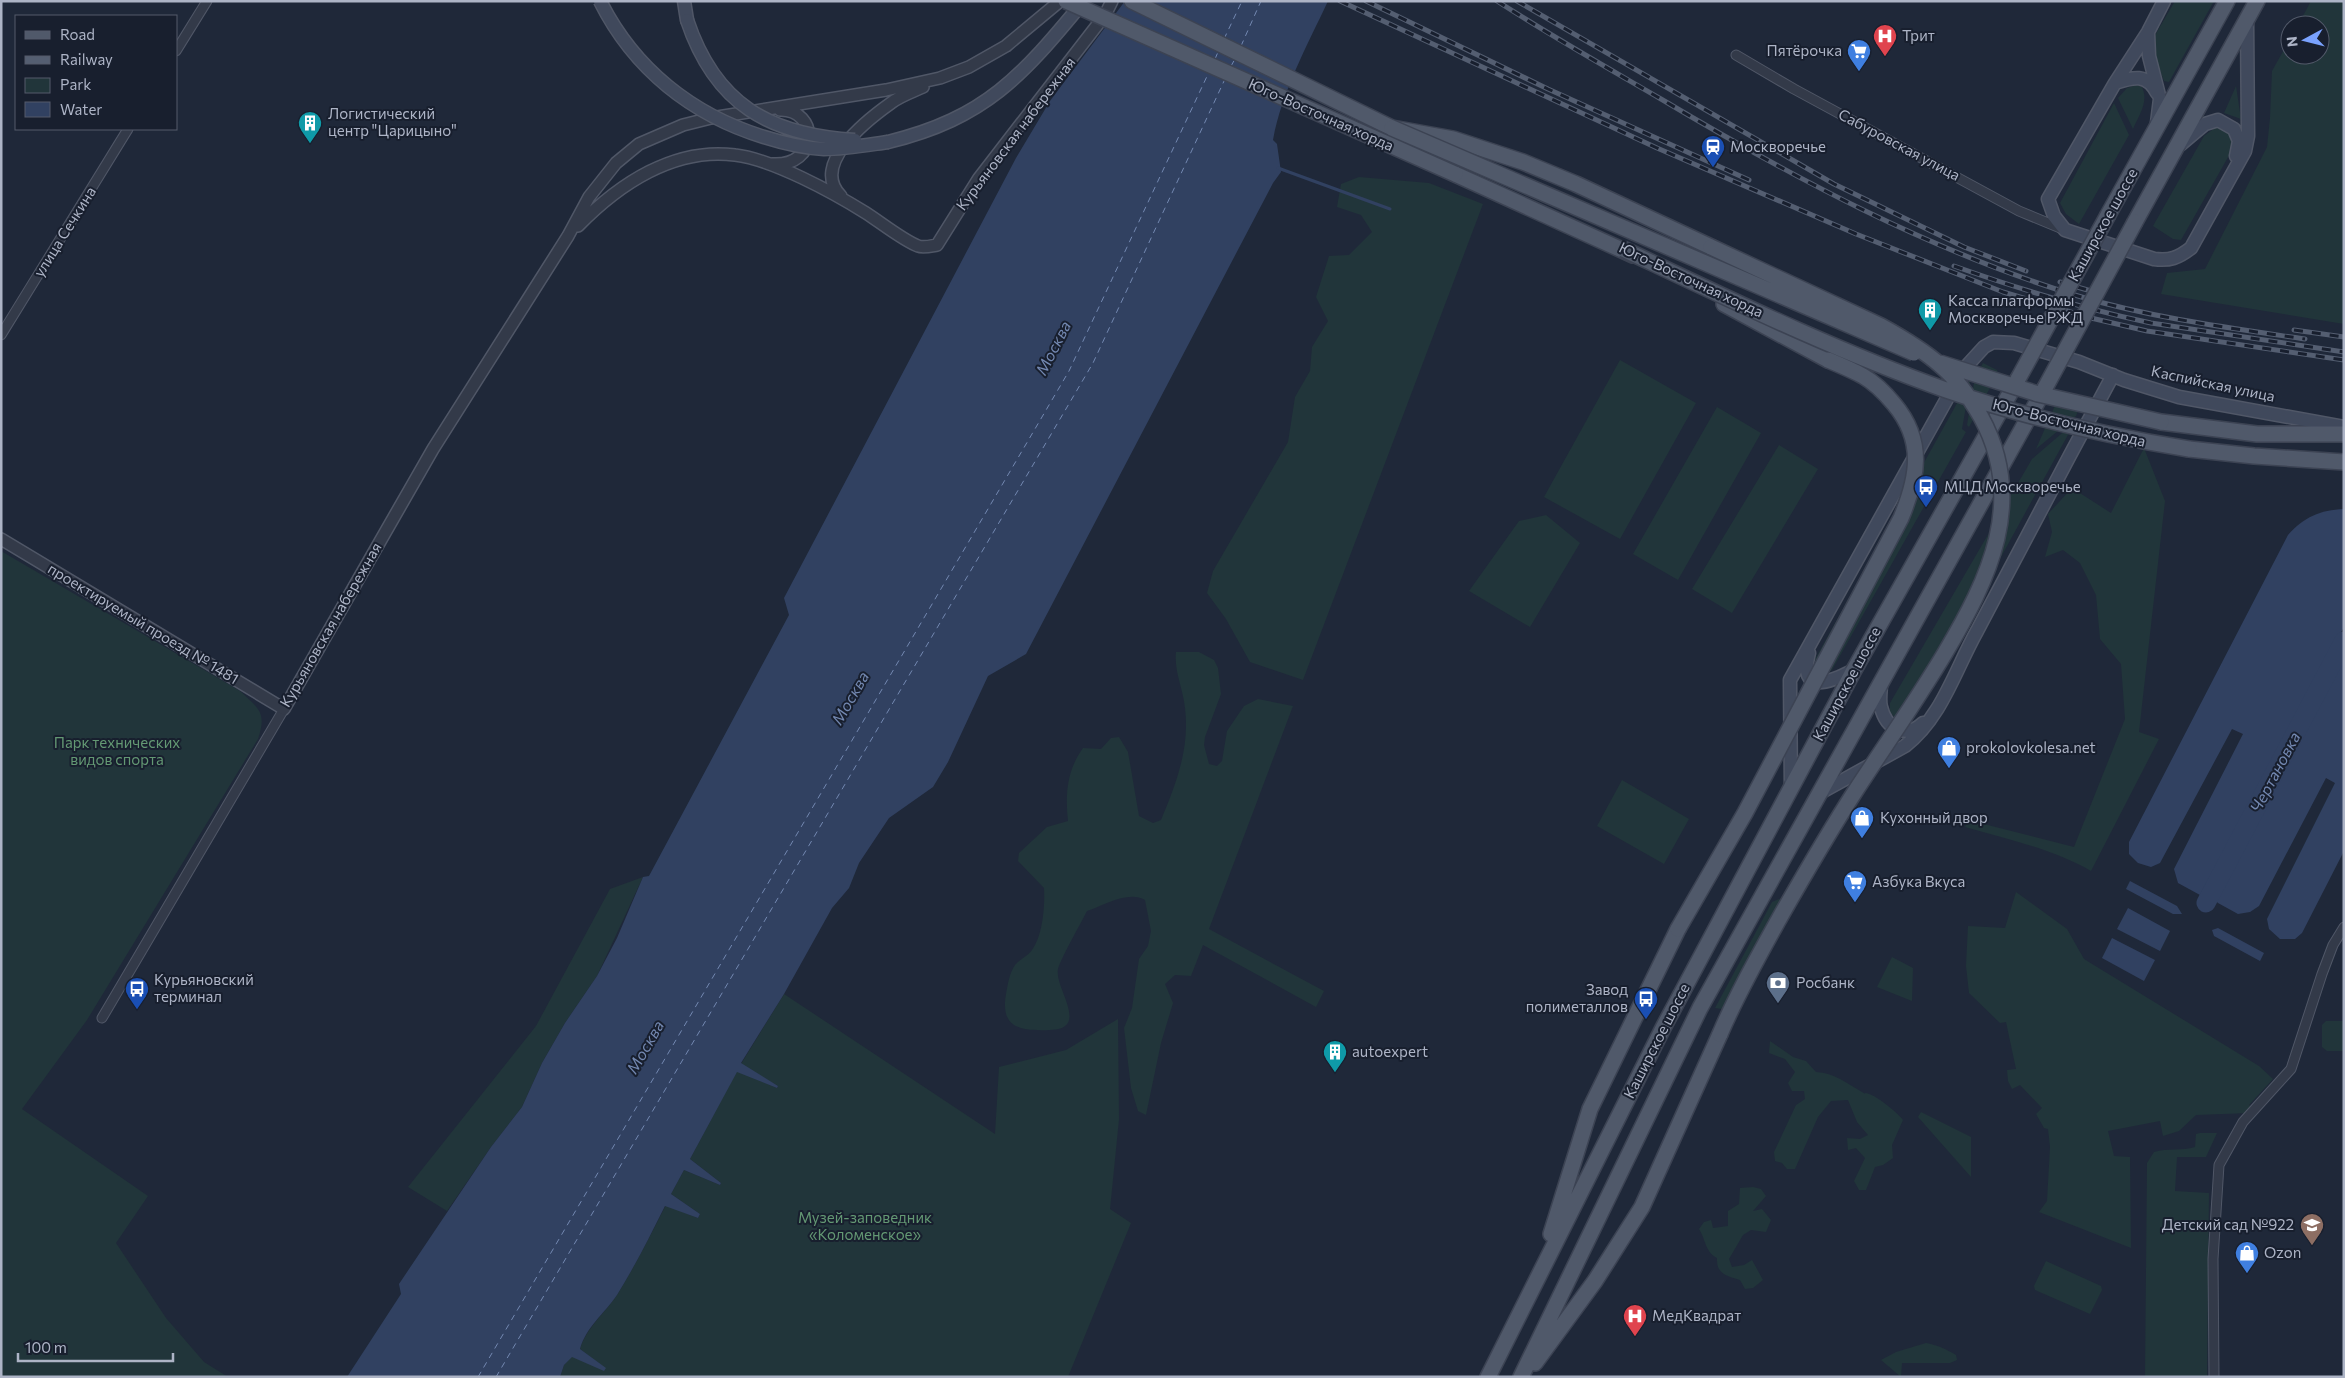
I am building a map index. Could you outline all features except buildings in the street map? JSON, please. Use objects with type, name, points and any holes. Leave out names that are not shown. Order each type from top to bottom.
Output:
[{"type":"main road","points":[[600,1],[609,19],[630,49],[676,94],[706,114],[740,130],[787,144],[823,149],[888,142],[941,126],[993,98],[1016,78],[1050,42],[1084,1]]},
{"type":"main road","points":[[684,1],[687,20],[706,65],[720,84],[742,106],[778,126],[822,138],[888,142]]},
{"type":"main road","name":"Юго-Восточная хорда","points":[[1066,1],[1623,249],[1728,298],[1857,354],[1978,400],[2053,421],[2150,443],[2221,453],[2344,462]]},
{"type":"main road","name":"Юго-Восточная хорда","points":[[1132,1],[1392,128],[1876,338],[1993,381],[2071,403],[2161,422],[2257,434],[2344,434]]},
{"type":"main road","points":[[1137,1],[1156,12]]},
{"type":"main road","points":[[2164,1],[2148,32],[2115,83],[2048,198],[2054,216],[2065,230],[2154,259],[2178,258],[2191,248],[2245,151],[2248,136],[2246,20]]},
{"type":"main road","name":"Каширское шоссе","points":[[1488,1377],[1663,1028],[1854,670],[2227,1]]},
{"type":"main road","name":"Каширское шоссе","points":[[1520,1377],[1700,1008],[2257,1]]},
{"type":"main road","points":[[2148,32],[2149,56],[2160,99],[2156,131]]},
{"type":"main road","points":[[2115,83],[2131,78],[2143,78],[2152,84],[2160,99]]},
{"type":"main road","points":[[2174,149],[2204,124],[2218,120],[2234,128],[2238,141],[2235,167]]},
{"type":"main road","points":[[1392,128],[1453,139],[1522,162],[1618,203],[1881,326],[1925,353],[1955,380],[1967,394],[1986,427],[1998,461],[2002,499],[2001,518],[1992,560],[1978,596],[1930,678],[1820,846],[1743,984],[1652,1188],[1620,1244],[1526,1377]]},
{"type":"main road","points":[[1541,1269],[1590,1109],[1678,929],[1745,813],[1901,518],[1912,492],[1916,466],[1914,439],[1905,416],[1884,392],[1864,376],[1828,360],[1623,249]]},
{"type":"main road","name":"Каспийская улица","points":[[1791,790],[1790,680],[1963,370],[1978,352],[1993,342],[2014,343],[2079,362],[2179,397],[2344,427]]},
{"type":"main road","points":[[1818,794],[1905,746],[1926,728],[1940,705],[1970,642],[2113,375]]},
{"type":"main road","points":[[1811,643],[1806,662],[1807,672],[1812,679],[1820,683],[1829,682],[1854,670]]},
{"type":"main road","points":[[1881,681],[1880,706],[1889,723],[1900,731],[1910,731],[1921,726],[1940,705]]},
{"type":"street","points":[[178,48],[207,1]]},
{"type":"street","name":"Курьяновская набережная","points":[[102,1018],[284,709],[433,449],[568,236],[589,198],[616,163],[639,144],[682,125],[711,118],[886,90],[940,78],[969,67],[1006,46],[1060,1]]},
{"type":"street","name":"Курьяновская набережная","points":[[568,236],[617,190],[666,164],[699,154],[736,155],[767,163],[844,199],[918,246],[936,245],[979,178],[1104,16],[1112,1]]},
{"type":"street","name":"Сабуровская улица","points":[[1736,55],[1794,89],[2019,211],[2065,230]]},
{"type":"street","points":[[844,199],[837,192],[831,177],[833,164],[842,148],[871,119],[893,102],[940,78]]},
{"type":"street","points":[[766,110],[794,112],[804,121],[808,133],[807,146],[799,157],[787,163],[767,163]]},
{"type":"street","name":"улица Сечкина","points":[[1,335],[127,130]]},
{"type":"street","name":"проектируемый проезд № 1481","points":[[1,540],[284,709]]},
{"type":"street","points":[[2214,1377],[2213,1260],[2219,1165],[2243,1122],[2291,1068],[2333,944],[2344,927]]},
{"type":"green space","points":[[2175,1],[2214,1],[2169,82],[2164,81],[2153,53],[2154,37]]},
{"type":"green space","points":[[2311,1],[2344,1],[2344,324],[2161,294],[2167,273],[2205,269],[2267,147],[2272,71],[2280,57],[2280,65],[2330,65],[2330,15],[2303,15]]},
{"type":"green space","points":[[2136,85],[2142,87],[2144,103],[2133,129],[2118,98],[2127,88]]},
{"type":"green space","points":[[2236,86],[2241,119],[2224,113]]},
{"type":"green space","points":[[2114,103],[2129,135],[2079,224],[2066,214],[2060,203]]},
{"type":"green space","points":[[2216,127],[2229,134],[2232,142],[2231,152],[2181,240],[2173,239],[2153,226],[2204,136]]},
{"type":"green space","points":[[1359,177],[1429,183],[1483,204],[1303,680],[1250,662],[1226,619],[1207,593],[1213,571],[1288,442],[1295,397],[1310,371],[1312,347],[1328,321],[1316,297],[1329,256],[1349,255],[1372,232],[1361,215],[1337,207],[1341,184]]},
{"type":"green space","points":[[1620,360],[1696,403],[1620,539],[1544,497]]},
{"type":"green space","points":[[1983,363],[1997,370],[1998,373],[1969,427],[1967,425],[1975,377]]},
{"type":"green space","points":[[1971,378],[1962,429],[1966,432],[1832,670],[1824,675],[1815,669],[1815,659]]},
{"type":"green space","points":[[2060,394],[2082,400],[2076,416],[2036,449]]},
{"type":"green space","points":[[1717,407],[1761,433],[1678,580],[1633,554]]},
{"type":"green space","points":[[2075,422],[1915,714],[1896,719],[1890,712],[1890,703],[2032,459]]},
{"type":"green space","points":[[1779,445],[1818,469],[1732,613],[1692,589]]},
{"type":"green space","points":[[2144,448],[2165,501],[2139,732],[2159,739],[2091,871],[2046,851],[1965,827],[1968,820],[2074,847],[2125,719],[2121,664],[2100,639],[2096,595],[2080,563],[2063,550],[2045,557],[2052,532],[2048,514],[2072,488],[2111,513]]},
{"type":"green space","points":[[1546,515],[1580,543],[1530,627],[1469,591],[1519,521]]},
{"type":"green space","name":"Парк технических видов спорта","points":[[1,551],[240,691],[260,712],[262,723],[258,739],[87,1020],[22,1109],[148,1196],[116,1243],[166,1318],[204,1362],[228,1377],[1,1377]]},
{"type":"green space","points":[[1176,652],[1199,652],[1214,660],[1218,668],[1221,694],[1205,737],[1204,745],[1209,764],[1217,766],[1222,761],[1227,731],[1244,706],[1258,699],[1293,706],[1209,929],[1324,991],[1316,1007],[1203,945],[1191,976],[1175,975],[1165,984],[1173,1003],[1161,1043],[1146,1115],[1138,1111],[1131,1088],[1124,1028],[1132,1008],[1139,959],[1148,946],[1151,931],[1145,900],[1139,897],[1124,898],[1087,911],[1058,969],[1058,977],[1068,1006],[1069,1015],[1068,1023],[1062,1028],[1030,1030],[1015,1026],[1006,1015],[1005,1006],[1011,972],[1015,965],[1036,944],[1044,911],[1044,888],[1018,861],[1019,853],[1047,827],[1068,821],[1068,783],[1073,765],[1083,748],[1101,749],[1111,738],[1119,737],[1128,752],[1139,816],[1153,823],[1161,820],[1177,779],[1184,752],[1185,708],[1176,666]]},
{"type":"green space","points":[[1622,780],[1689,819],[1664,864],[1597,826]]},
{"type":"green space","points":[[643,877],[597,976],[565,1023],[542,1063],[522,1107],[491,1147],[447,1211],[408,1187],[536,1026],[610,889]]},
{"type":"green space","points":[[2016,892],[2067,929],[2084,959],[2259,1066],[2273,1079],[2249,1105],[2252,1107],[2250,1113],[2196,1115],[2179,1131],[2163,1136],[2160,1121],[2108,1131],[2114,1156],[2130,1157],[2131,1248],[2039,1212],[2047,1201],[2050,1147],[2048,1129],[2044,1128],[2036,1114],[2042,1108],[2020,1085],[2012,1089],[2008,1081],[2007,1070],[2016,1069],[2006,1022],[2000,1023],[1969,993],[1966,966],[1968,926],[2005,928]]},
{"type":"green space","points":[[1779,899],[1786,904],[1725,1006],[1722,1009],[1715,1008],[1772,902]]},
{"type":"green space","points":[[1892,957],[1913,968],[1912,1001],[1877,987]]},
{"type":"green space","name":"Музей-заповедник «Коломенское»","points":[[784,994],[995,1134],[999,1067],[1066,1050],[1118,1019],[1119,1119],[1110,1209],[1131,1223],[1068,1377],[560,1377],[564,1365],[572,1356],[604,1370],[605,1368],[580,1349],[583,1341],[624,1284],[666,1205],[698,1218],[700,1214],[671,1194],[684,1170],[720,1185],[721,1183],[690,1159],[737,1071],[777,1088],[778,1086],[741,1064]]},
{"type":"green space","points":[[2326,1021],[2344,1021],[2344,1051],[2327,1051],[2322,1047],[2322,1025]]},
{"type":"green space","points":[[1770,1041],[1793,1057],[1806,1061],[1816,1072],[1835,1076],[1865,1094],[1873,1095],[1903,1120],[1892,1145],[1893,1158],[1883,1165],[1875,1167],[1866,1190],[1859,1190],[1854,1181],[1865,1158],[1856,1148],[1848,1150],[1847,1138],[1860,1139],[1868,1135],[1857,1122],[1848,1100],[1831,1101],[1818,1117],[1795,1169],[1787,1169],[1782,1163],[1775,1161],[1774,1152],[1796,1105],[1805,1099],[1804,1091],[1792,1091],[1788,1083],[1795,1072],[1785,1059],[1769,1053]]},
{"type":"green space","points":[[1921,1112],[1971,1137],[1971,1177],[1918,1117]]},
{"type":"green space","points":[[2217,1133],[2206,1157],[2177,1157],[2175,1191],[2209,1193],[2207,1377],[2145,1377],[2147,1163],[2154,1152],[2195,1147],[2196,1134]]},
{"type":"green space","points":[[1753,1187],[1761,1189],[1766,1196],[1753,1211],[1762,1209],[1771,1220],[1766,1232],[1751,1230],[1743,1235],[1729,1259],[1732,1267],[1744,1265],[1752,1260],[1763,1280],[1753,1288],[1745,1289],[1740,1280],[1727,1276],[1720,1271],[1717,1258],[1708,1249],[1699,1229],[1704,1222],[1711,1220],[1713,1228],[1728,1226],[1728,1211],[1739,1204],[1740,1188]]},
{"type":"green space","points":[[2046,1261],[2101,1286],[2102,1290],[2090,1314],[2035,1290],[2034,1286]]},
{"type":"green space","points":[[1926,1343],[1938,1346],[1956,1355],[1957,1360],[1950,1363],[1902,1363],[1901,1377],[1881,1360],[1896,1352]]},
{"type":"water","name":"Москва","points":[[1125,1],[1328,1],[1296,69],[1277,122],[1273,140],[1277,144],[1281,172],[1273,183],[1026,654],[988,676],[948,762],[933,787],[889,818],[859,863],[849,888],[832,908],[784,994],[741,1063],[778,1086],[777,1088],[737,1072],[690,1159],[721,1183],[720,1185],[684,1170],[671,1194],[700,1214],[698,1218],[665,1206],[617,1295],[591,1327],[583,1341],[580,1349],[606,1368],[604,1371],[572,1357],[564,1365],[560,1377],[347,1377],[401,1294],[399,1284],[491,1147],[522,1107],[542,1063],[565,1023],[597,976],[617,938],[643,877],[649,876],[789,615],[784,598],[1016,158],[1050,101]]},
{"type":"water","points":[[2344,509],[2344,627],[2200,895],[2178,883],[2174,869],[2243,734],[2232,729],[2160,863],[2151,867],[2138,863],[2129,854],[2129,842],[2288,535],[2306,519],[2327,511]]},
{"type":"water","points":[[2344,657],[2344,851],[2302,933],[2295,939],[2280,939],[2269,929],[2267,919],[2335,783],[2326,778],[2259,906],[2250,912],[2238,914],[2216,901]]},
{"type":"water","points":[[2130,881],[2177,906],[2182,914],[2173,914],[2126,889]]},
{"type":"water","points":[[2128,908],[2170,931],[2160,951],[2117,929]]},
{"type":"water","points":[[2218,928],[2264,953],[2260,961],[2214,936],[2212,930]]},
{"type":"water","points":[[2112,938],[2155,960],[2144,981],[2102,958]]},
{"type":"waterway","points":[[1278,168],[1390,209]]},
{"type":"waterway","name":"Чертановка","points":[[2206,903],[2344,641]]},
{"type":"ferry route","points":[[1224,39],[1242,1]]},
{"type":"ferry route","points":[[1241,46],[1261,1]]},
{"type":"ferry route","points":[[1215,59],[1218,52]]},
{"type":"ferry route","points":[[1231,66],[1235,59]]},
{"type":"ferry route","points":[[478,1377],[1069,371],[1209,72]]},
{"type":"ferry route","points":[[496,1377],[1093,363],[1225,79]]},
{"type":"railway","points":[[1340,1],[1657,148],[1856,234],[2003,292],[2091,318],[2147,331],[2344,360]]},
{"type":"railway","points":[[1366,1],[1548,89],[1749,180]]},
{"type":"railway","points":[[1497,1],[1538,27],[1761,157],[1916,235],[2023,278],[2106,304],[2191,322],[2305,339]]},
{"type":"railway","points":[[1517,1],[1834,184],[1964,247],[2026,271]]},
{"type":"railway","points":[[1954,266],[2052,298],[2151,323],[2344,352]]},
{"type":"railway","points":[[2060,282],[2098,293]]},
{"type":"railway","points":[[2294,330],[2344,337]]},
{"type":"place","name":"Трит","points":[[1885,57]]},
{"type":"place","name":"Пятёрочка","points":[[1859,72]]},
{"type":"place","name":"Логистический центр \"Царицыно\"","points":[[310,144]]},
{"type":"place","name":"Москворечье","points":[[1713,168]]},
{"type":"place","name":"Касса платформы Москворечье РЖД","points":[[1930,331]]},
{"type":"place","name":"МЦД Москворечье","points":[[1926,508]]},
{"type":"place","name":"prokolovkolesa.net","points":[[1949,769]]},
{"type":"place","name":"Кухонный двор","points":[[1862,839]]},
{"type":"place","name":"Азбука Вкуса","points":[[1855,903]]},
{"type":"place","name":"Росбанк","points":[[1778,1004]]},
{"type":"place","name":"Курьяновский терминал","points":[[137,1010]]},
{"type":"place","name":"Завод полиметаллов","points":[[1646,1020]]},
{"type":"place","name":"autoexpert","points":[[1335,1073]]},
{"type":"place","name":"Детский сад №922","points":[[2312,1246]]},
{"type":"place","name":"Ozon","points":[[2247,1274]]},
{"type":"place","name":"МедКвадрат","points":[[1635,1337]]}]
